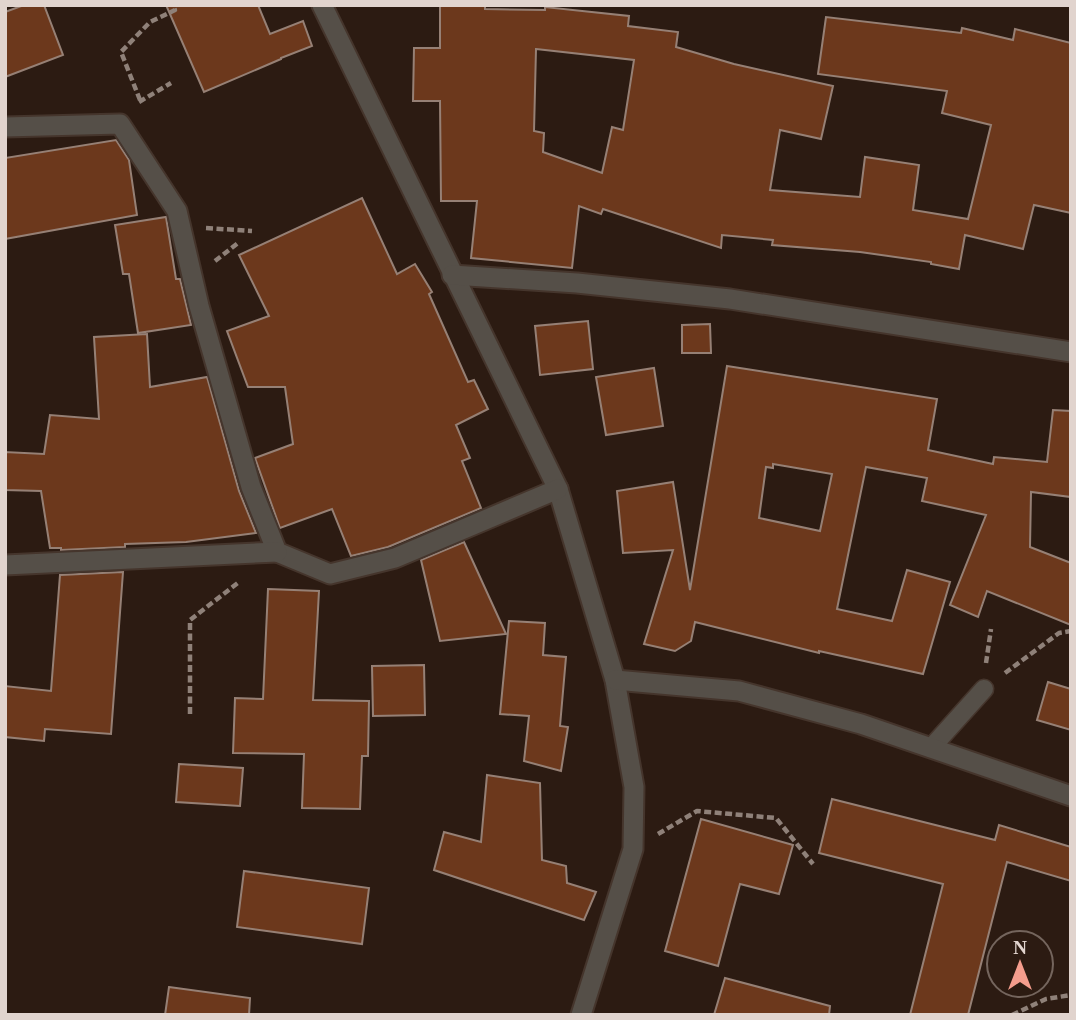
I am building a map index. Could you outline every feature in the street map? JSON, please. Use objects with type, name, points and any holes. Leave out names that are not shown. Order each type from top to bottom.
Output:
[{"type":"street","points":[[322,5],[558,489],[615,680],[634,787],[633,849],[582,1015]]},
{"type":"street","points":[[5,127],[120,124],[177,211],[199,306],[251,487],[277,552]]},
{"type":"street","points":[[452,275],[578,283],[730,299],[1071,352]]},
{"type":"street","points":[[5,565],[277,552],[330,574],[395,558],[558,489]]},
{"type":"street","points":[[615,680],[739,691],[862,724],[1071,796]]},
{"type":"lane","points":[[931,748],[984,689]]},
{"type":"path","points":[[140,100],[121,52],[150,22],[175,9],[173,5]]},
{"type":"path","points":[[120,124],[140,100],[171,83]]},
{"type":"path","points":[[180,226],[252,231]]},
{"type":"path","points":[[190,714],[190,620],[277,552]]},
{"type":"path","points":[[984,689],[1059,633],[1071,631]]},
{"type":"path","points":[[633,849],[697,811],[776,818],[813,864]]},
{"type":"path","points":[[1012,1015],[1046,999],[1071,995]]},
{"type":"building","points":[[24,5],[44,5],[63,55],[5,77],[5,12]]},
{"type":"building","points":[[166,5],[258,5],[270,34],[303,21],[312,46],[204,92]]},
{"type":"building","points":[[440,5],[485,5],[485,9],[545,10],[545,7],[629,16],[628,26],[678,32],[676,47],[734,64],[833,86],[821,139],[780,130],[770,190],[860,197],[865,157],[919,165],[913,210],[968,219],[991,125],[942,113],[947,91],[818,74],[826,17],[961,33],[962,28],[1013,40],[1015,29],[1071,43],[1071,213],[1034,205],[1023,249],[965,235],[959,269],[931,262],[860,252],[772,245],[773,240],[722,235],[721,248],[603,209],[601,214],[579,206],[572,268],[471,258],[477,201],[441,201],[440,101],[413,101],[414,48],[440,48]],"holes":[[[536,49],[634,60],[623,130],[612,127],[602,173],[543,152],[544,133],[534,131]]]},
{"type":"building","points":[[116,140],[129,160],[137,215],[5,239],[5,158]]},
{"type":"building","points":[[362,198],[397,274],[415,264],[432,292],[429,294],[468,382],[474,380],[488,409],[456,425],[470,458],[462,461],[481,508],[388,547],[351,556],[332,509],[280,528],[255,458],[293,444],[285,387],[248,387],[227,331],[269,316],[239,255]]},
{"type":"building","points":[[166,217],[176,279],[180,279],[191,325],[138,333],[129,274],[123,274],[115,225]]},
{"type":"building","points":[[588,321],[593,369],[540,375],[535,326]]},
{"type":"building","points":[[710,324],[711,353],[682,353],[682,325]]},
{"type":"building","points":[[147,334],[150,387],[207,377],[239,491],[256,533],[186,542],[125,544],[125,547],[61,550],[50,548],[41,491],[5,490],[5,452],[44,454],[50,415],[99,419],[94,337]]},
{"type":"building","points":[[727,366],[937,399],[928,450],[993,464],[994,457],[1047,462],[1053,410],[1071,411],[1071,497],[1031,492],[1030,547],[1071,563],[1071,625],[987,591],[978,617],[950,605],[986,515],[922,501],[927,478],[866,467],[837,609],[892,621],[907,570],[950,582],[923,674],[819,653],[695,622],[691,641],[675,651],[644,644],[673,550],[623,553],[617,491],[673,482],[690,590]],"holes":[[[773,464],[832,474],[820,531],[759,518],[766,467],[773,468]]]},
{"type":"building","points":[[654,368],[663,426],[606,435],[596,377]]},
{"type":"building","points":[[464,542],[506,634],[440,641],[421,560]]},
{"type":"building","points":[[123,572],[111,734],[45,729],[44,741],[5,737],[5,686],[51,691],[60,575]]},
{"type":"building","points":[[268,589],[319,591],[313,700],[369,701],[368,756],[362,756],[360,809],[302,808],[304,754],[233,753],[235,698],[263,699]]},
{"type":"building","points":[[509,621],[545,623],[543,655],[566,657],[560,726],[568,727],[561,771],[524,761],[529,716],[500,714]]},
{"type":"building","points":[[424,665],[425,715],[373,716],[372,666]]},
{"type":"building","points":[[1048,682],[1071,689],[1071,730],[1037,720]]},
{"type":"building","points":[[179,764],[243,768],[240,806],[176,802]]},
{"type":"building","points":[[487,775],[540,783],[542,860],[566,866],[567,883],[596,892],[584,920],[434,870],[444,832],[481,842]]},
{"type":"building","points":[[832,799],[995,840],[999,825],[1071,847],[1071,881],[1007,862],[990,929],[985,929],[985,948],[968,1015],[910,1015],[943,884],[819,853]]},
{"type":"building","points":[[701,819],[793,845],[779,894],[740,884],[718,966],[665,951]]},
{"type":"building","points":[[244,871],[369,888],[362,944],[237,927]]},
{"type":"building","points":[[725,978],[830,1006],[829,1015],[714,1015]]},
{"type":"building","points":[[169,987],[250,998],[249,1015],[165,1015]]}]
